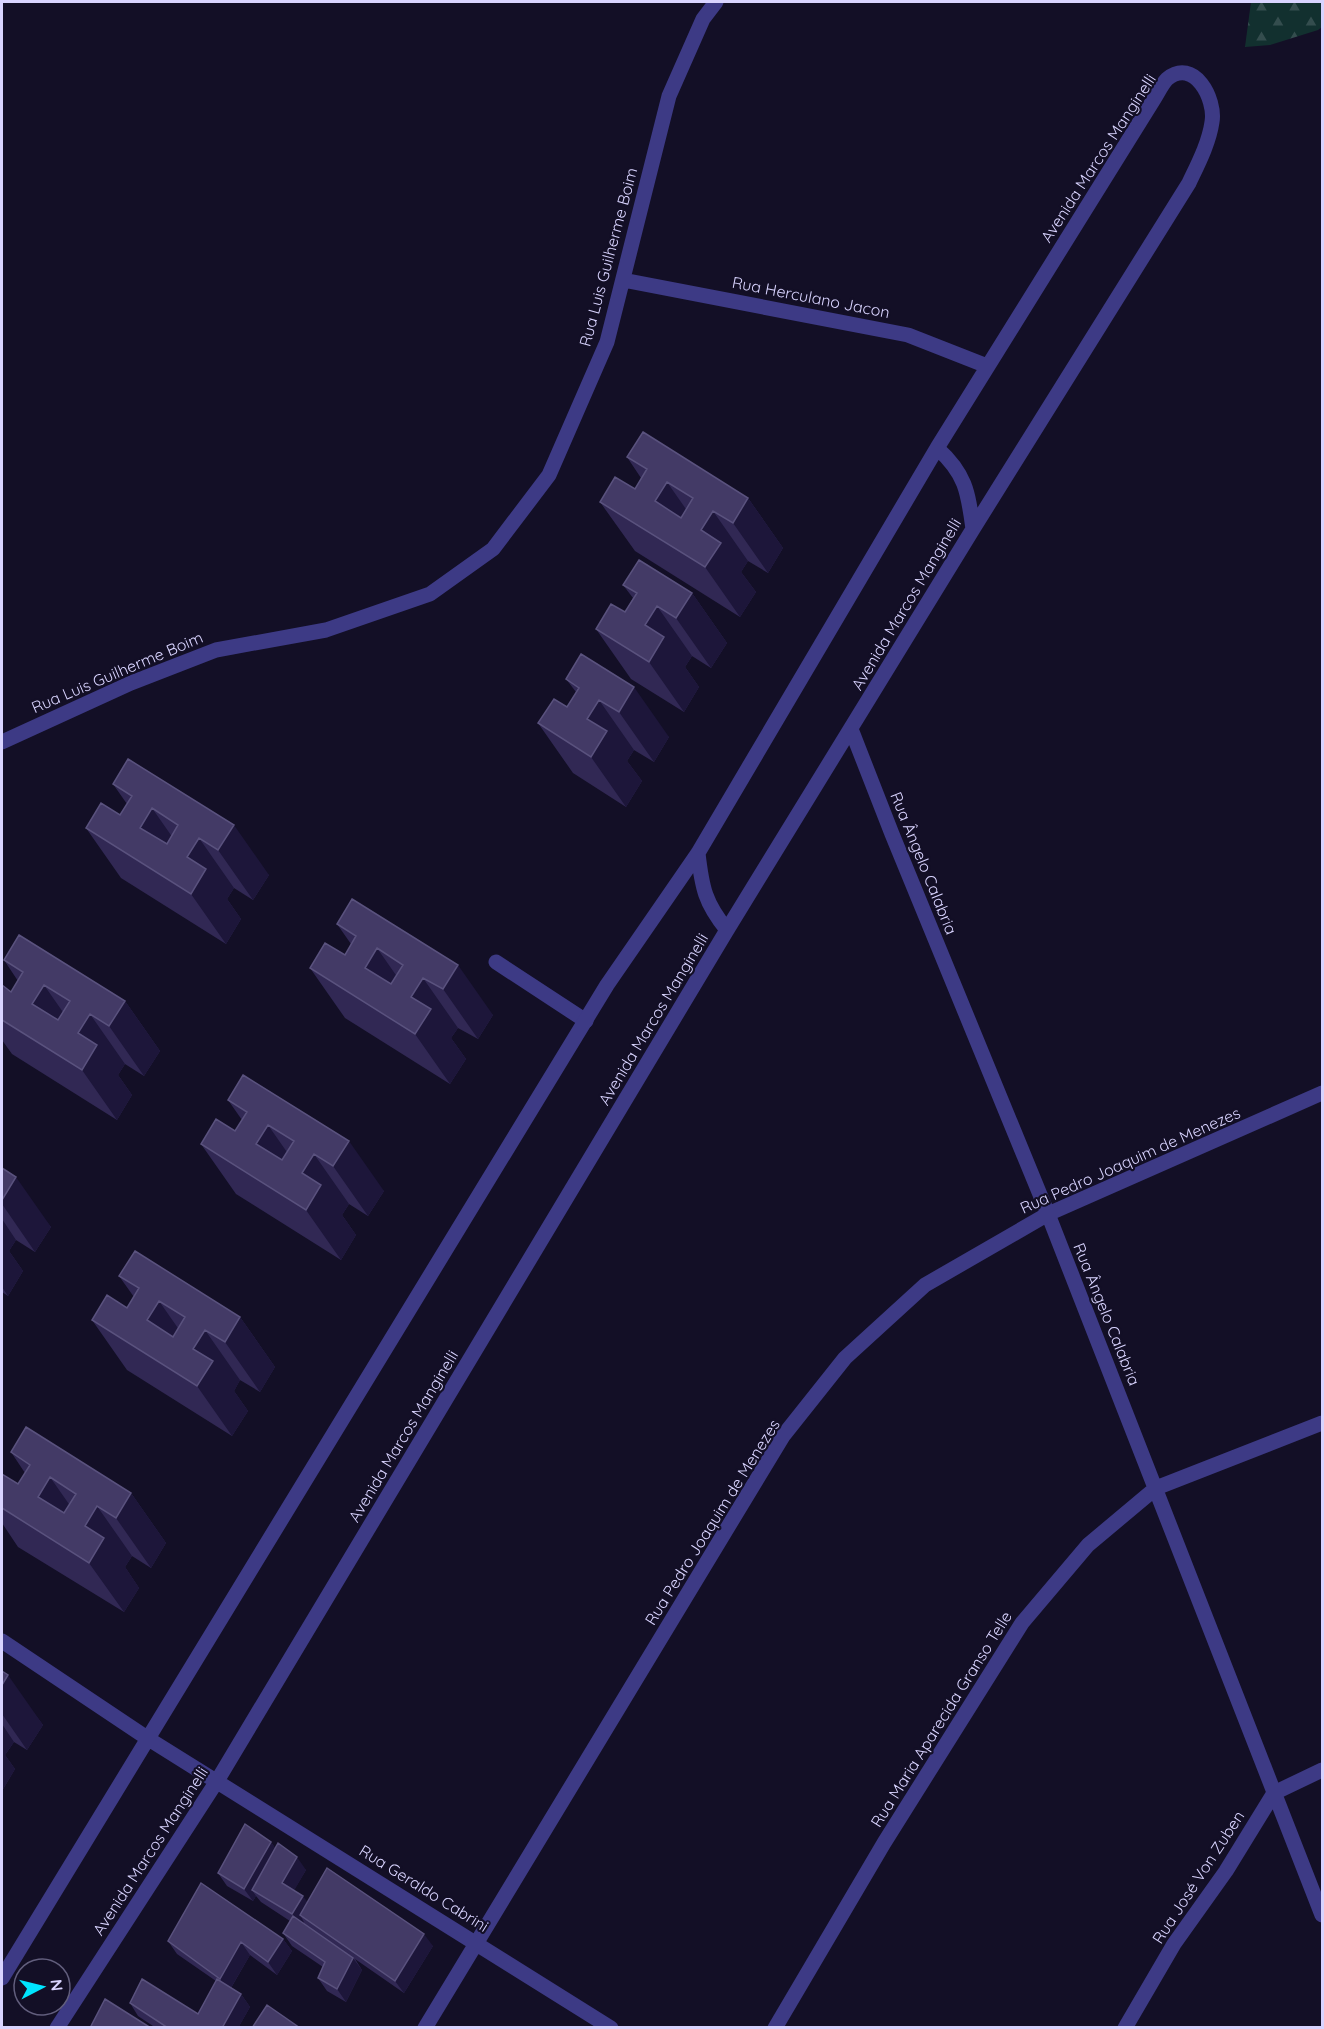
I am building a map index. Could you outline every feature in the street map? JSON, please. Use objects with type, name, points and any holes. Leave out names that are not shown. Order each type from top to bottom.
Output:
[{"type":"street","name":"Rua Luis Guilherme Boim","points":[[2,742],[131,683],[216,650],[326,630],[430,594],[493,549],[549,475],[607,342],[669,96],[703,19],[716,2]]},
{"type":"street","name":"Avenida Marcos Manginelli","points":[[2,1978],[607,985],[698,853],[937,448],[1160,89],[1167,80],[1177,75],[1185,74],[1197,78],[1205,87],[1212,103],[1213,121],[1189,183],[727,930],[217,1781],[57,2028]]},
{"type":"street","name":"Rua Herculano Jacon","points":[[622,279],[908,334],[987,366]]},
{"type":"street","points":[[937,448],[953,463],[964,483],[973,529]]},
{"type":"street","name":"Rua Ângelo Calabria","points":[[851,729],[1048,1214],[1323,1915]]},
{"type":"street","points":[[698,853],[706,898],[715,915],[727,930]]},
{"type":"street","points":[[496,962],[586,1021]]},
{"type":"street","name":"Rua Pedro Joaquim de Menezes","points":[[425,2028],[783,1436],[845,1359],[925,1285],[1048,1214],[1323,1093]]},
{"type":"street","name":"Rua Maria Aparecida Granso Telle","points":[[775,2028],[884,1843],[1022,1623],[1088,1545],[1156,1488],[1323,1423]]},
{"type":"street","name":"Rua Geraldo Cabrini","points":[[2,1641],[147,1738],[611,2028]]},
{"type":"street","points":[[1274,1793],[1323,1770]]},
{"type":"street","name":"Rua José Von Zuben","points":[[1125,2028],[1174,1944],[1226,1870],[1274,1793]]},
{"type":"green space","points":[[1251,2],[1322,2],[1322,27],[1270,45],[1245,47]]},
{"type":"building","points":[[643,432],[748,498],[733,523],[713,511],[701,530],[721,543],[705,567],[600,502],[615,477],[635,489],[647,469],[627,457]],"holes":[[[667,482],[693,498],[681,518],[655,501]]]},
{"type":"building","points":[[639,560],[692,593],[676,618],[657,606],[645,625],[664,637],[649,662],[596,629],[611,604],[625,612],[637,593],[623,585]]},
{"type":"building","points":[[581,654],[634,687],[619,712],[599,700],[587,719],[607,731],[591,757],[538,723],[554,699],[567,707],[579,688],[566,679]]},
{"type":"building","points":[[128,759],[234,825],[218,850],[199,838],[187,857],[206,869],[191,894],[86,828],[101,803],[120,815],[132,796],[113,784]],"holes":[[[152,808],[178,825],[167,844],[140,828]]]},
{"type":"building","points":[[352,899],[458,965],[443,989],[423,978],[411,997],[431,1009],[415,1034],[310,968],[325,943],[345,955],[356,936],[337,924]],"holes":[[[377,948],[403,965],[391,984],[365,968]]]},
{"type":"building","points":[[19,935],[125,1001],[109,1026],[90,1014],[78,1033],[97,1045],[82,1070],[2,1020],[2,985],[11,992],[23,972],[4,960]],"holes":[[[44,985],[70,1001],[58,1020],[32,1004]]]},
{"type":"building","points":[[243,1075],[349,1141],[333,1166],[314,1154],[302,1173],[321,1185],[306,1210],[201,1144],[216,1119],[235,1131],[247,1112],[228,1100]],"holes":[[[268,1125],[294,1141],[282,1160],[256,1144]]]},
{"type":"building","points":[[2,1168],[16,1177],[2,1200]]},
{"type":"building","points":[[135,1251],[240,1317],[225,1342],[205,1330],[193,1349],[213,1361],[197,1386],[92,1320],[107,1295],[127,1308],[139,1288],[119,1276]],"holes":[[[159,1301],[185,1317],[173,1337],[147,1320]]]},
{"type":"building","points":[[26,1427],[131,1493],[116,1518],[97,1506],[85,1526],[104,1538],[89,1563],[2,1508],[2,1474],[18,1484],[30,1465],[11,1452]],"holes":[[[50,1477],[76,1494],[64,1513],[38,1497]]]},
{"type":"building","points":[[2,1671],[8,1675],[2,1685]]},
{"type":"building","points":[[245,1824],[271,1842],[244,1889],[218,1873]]},
{"type":"building","points":[[278,1843],[297,1857],[282,1883],[303,1896],[292,1914],[252,1890]]},
{"type":"building","points":[[327,1868],[424,1934],[395,1981],[300,1915]]},
{"type":"building","points":[[201,1883],[283,1939],[268,1962],[241,1942],[220,1979],[168,1941]]},
{"type":"building","points":[[293,1916],[353,1958],[337,1989],[318,1978],[325,1962],[283,1933]]},
{"type":"building","points":[[142,1979],[198,2014],[217,1979],[241,1994],[222,2028],[168,2028],[130,2003]]},
{"type":"building","points":[[105,1999],[151,2028],[90,2028]]},
{"type":"building","points":[[267,2005],[300,2028],[252,2028]]}]
